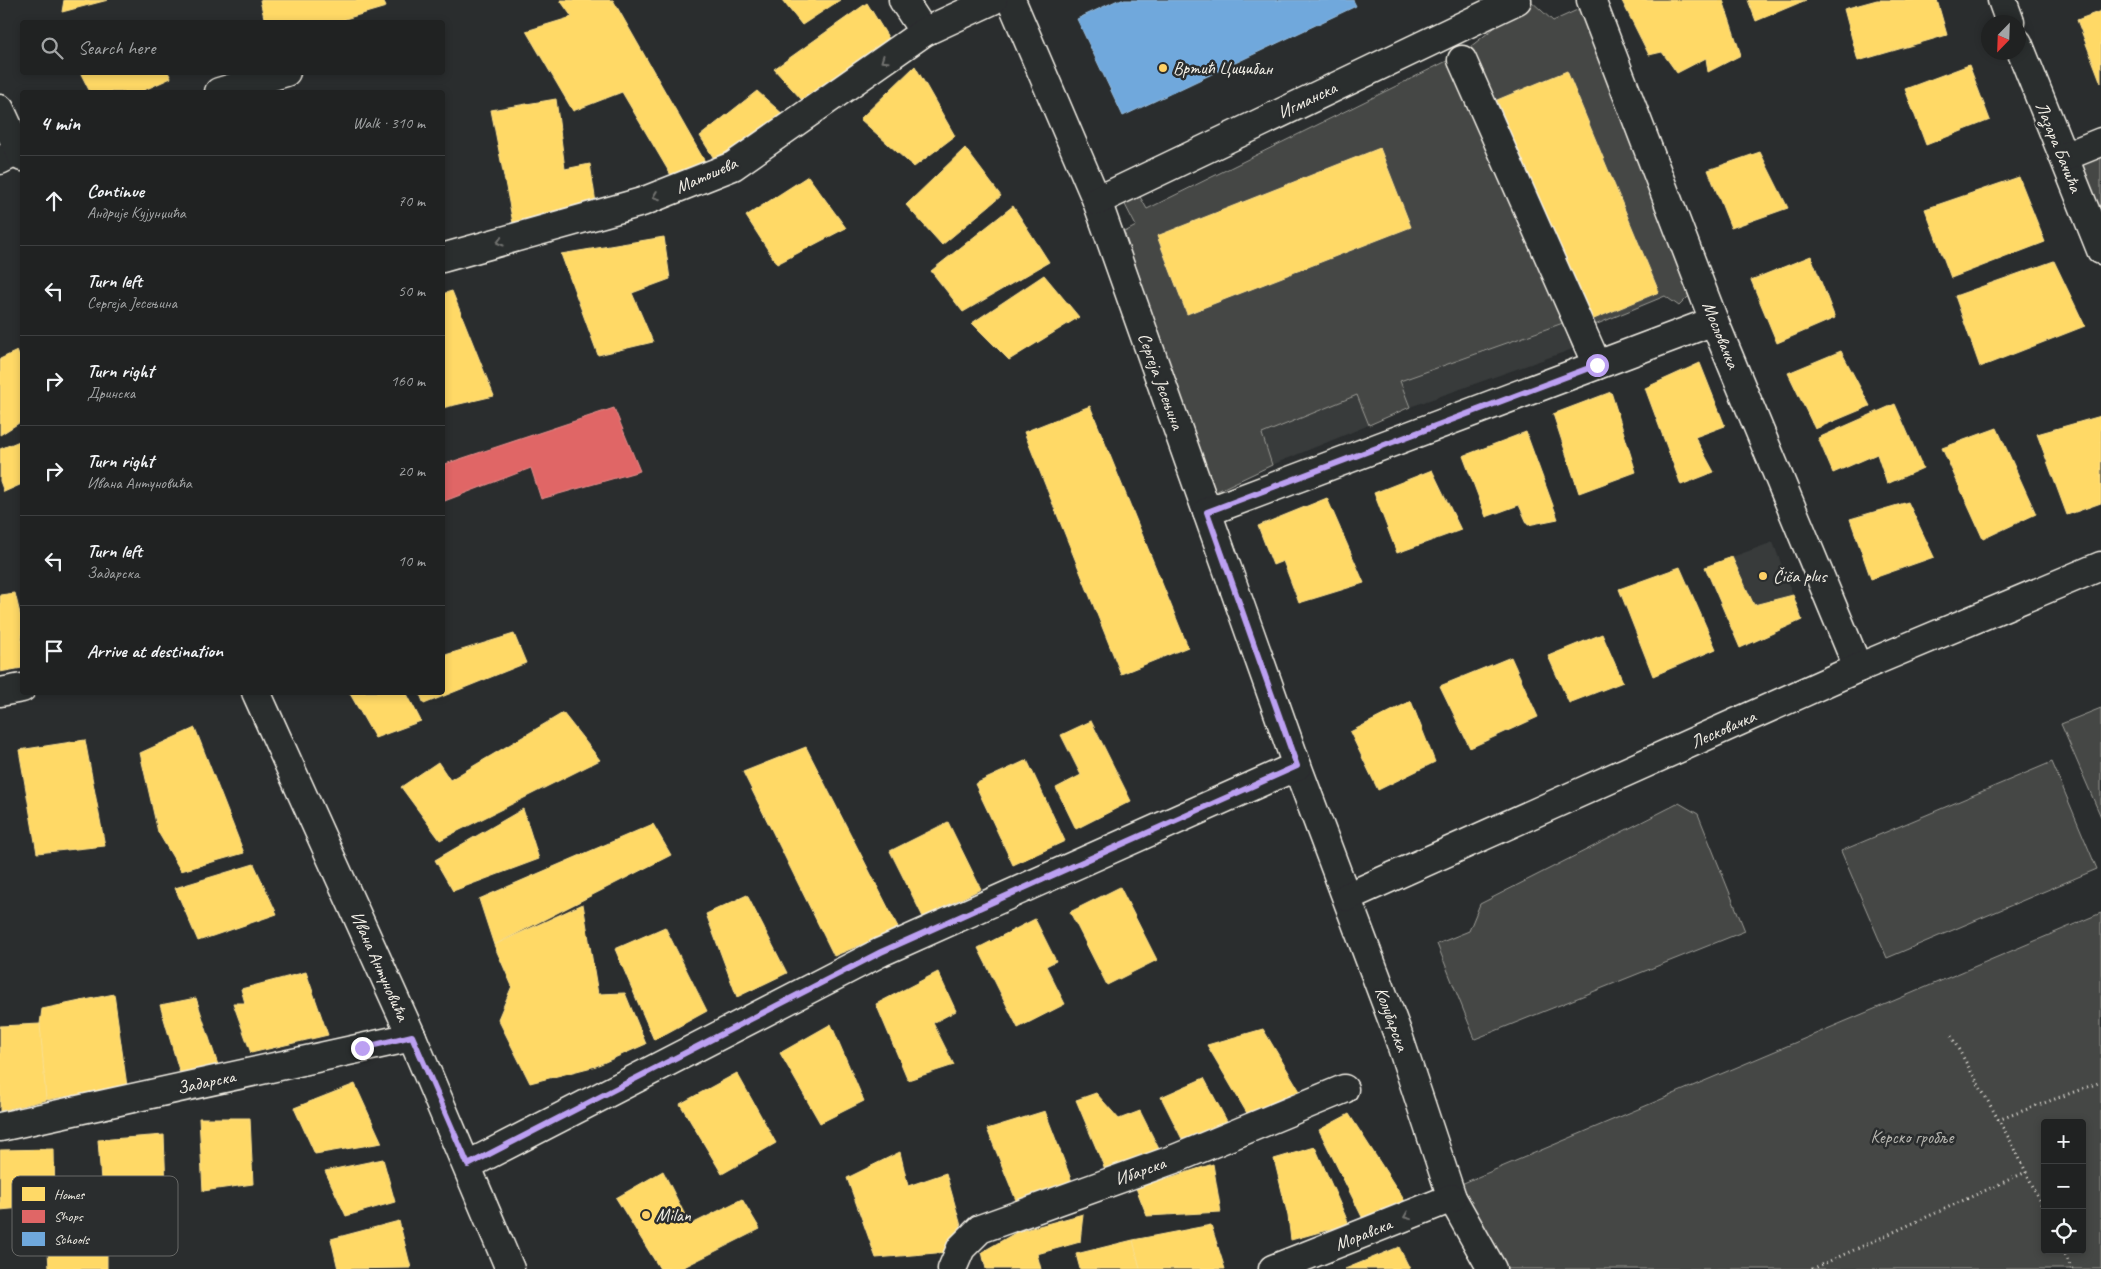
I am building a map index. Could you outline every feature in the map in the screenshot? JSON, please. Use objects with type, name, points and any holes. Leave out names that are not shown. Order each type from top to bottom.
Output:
[{"type":"street","points":[[903,0],[924,32]]},
{"type":"street","name":"Матошева","points":[[445,257],[642,202],[733,166],[924,32],[993,0]]},
{"type":"street","name":"Сергеја Јесењина","points":[[1011,0],[1097,201],[1297,766]]},
{"type":"street","name":"Игманска","points":[[1097,201],[1517,0]]},
{"type":"street","name":"Мословачка","points":[[1591,0],[1714,320],[1858,668]]},
{"type":"street","points":[[2002,0],[2007,15]]},
{"type":"street","points":[[1462,60],[1597,365]]},
{"type":"street","name":"Лазара Бачића","points":[[2025,60],[2101,250]]},
{"type":"street","points":[[226,90],[276,75]]},
{"type":"street","points":[[0,110],[16,154]]},
{"type":"street","points":[[2064,157],[2101,142]]},
{"type":"street","points":[[1207,512],[1714,320]]},
{"type":"street","name":"Лесковачка","points":[[1347,897],[1858,668],[2101,566]]},
{"type":"street","points":[[0,692],[20,688]]},
{"type":"street","name":"Ивана Антуновића","points":[[257,695],[412,1036],[468,1165],[510,1269]]},
{"type":"street","points":[[468,1165],[881,952],[1297,766]]},
{"type":"street","name":"Колубарска","points":[[1297,766],[1397,1032],[1452,1198],[1492,1269]]},
{"type":"street","name":"Задарска","points":[[0,1127],[412,1036]]},
{"type":"street","name":"Ибарска","points":[[952,1269],[961,1248],[980,1229],[1177,1158],[1344,1089]]},
{"type":"street","name":"Моравска","points":[[1273,1269],[1452,1198]]},
{"type":"path","points":[[1951,1036],[2026,1172],[2044,1209]]},
{"type":"path","points":[[1998,1120],[2101,1082]]},
{"type":"path","points":[[1812,1269],[2026,1172]]},
{"type":"path","points":[[2065,1254],[2072,1269]]},
{"type":"shaded area","points":[[1564,323],[1573,349],[1410,407],[1400,381]]},
{"type":"shaded area","points":[[1357,395],[1369,425],[1272,465],[1261,434]]},
{"type":"shaded area","name":"Čiča plus","points":[[1773,542],[1793,595],[1754,605],[1732,557]]},
{"type":"green space","points":[[1530,0],[1553,21],[1586,6],[1694,291],[1679,306],[1665,296],[1590,327],[1596,340],[1573,349],[1563,323],[1400,381],[1410,407],[1369,425],[1357,395],[1262,434],[1272,465],[1211,494],[1117,236],[1136,226],[1120,195],[1135,188],[1147,209],[1461,54]]},
{"type":"green space","points":[[2101,150],[2101,231],[2073,161]]},
{"type":"green space","points":[[2101,708],[2101,817],[2061,724]]},
{"type":"green space","points":[[2052,762],[2097,869],[1887,958],[1841,851]]},
{"type":"green space","points":[[1679,803],[1698,814],[1745,931],[1475,1039],[1437,944],[1469,931],[1480,904]]},
{"type":"green space","name":"Керско гробље","points":[[2101,913],[2101,1269],[1484,1269],[1440,1193]]},
{"type":"building: Homes","points":[[64,0],[108,0],[62,12]]},
{"type":"building: Homes","points":[[260,0],[383,0],[386,7],[345,20],[265,20]]},
{"type":"building: Homes","points":[[560,0],[613,0],[708,167],[675,182],[622,92],[573,111],[526,31],[572,17]]},
{"type":"building: Homes","points":[[782,0],[840,0],[802,25]]},
{"type":"building: Homes","points":[[1723,0],[1741,55],[1708,72],[1706,58],[1677,73],[1662,52],[1649,55],[1622,1]]},
{"type":"building: Homes","points":[[1748,0],[1806,0],[1756,21]]},
{"type":"building: Homes","points":[[1877,0],[1937,0],[1947,35],[1858,61],[1844,9]]},
{"type":"building: Homes","points":[[867,3],[891,42],[802,100],[774,69]]},
{"type":"building: Homes","points":[[2101,11],[2101,83],[2077,20]]},
{"type":"building: Homes","points":[[1969,65],[1990,120],[1926,145],[1905,89]]},
{"type":"building: Homes","points":[[915,66],[955,136],[914,167],[860,119]]},
{"type":"building: Homes","points":[[1567,71],[1659,292],[1589,321],[1497,100]]},
{"type":"building: Homes","points":[[82,75],[170,75],[171,78],[144,90],[89,90]]},
{"type":"building: Homes","points":[[757,91],[786,117],[718,165],[700,136]]},
{"type":"building: Homes","points":[[556,99],[565,169],[590,164],[596,203],[513,223],[491,110]]},
{"type":"building: Homes","points":[[965,148],[1001,196],[942,245],[906,205]]},
{"type":"building: Homes","points":[[1380,148],[1411,227],[1187,314],[1157,236]]},
{"type":"building: Homes","points":[[1760,152],[1788,208],[1731,228],[1708,170]]},
{"type":"building: Homes","points":[[808,176],[846,228],[777,264],[746,216]]},
{"type":"building: Homes","points":[[2019,177],[2045,242],[1951,278],[1925,209]]},
{"type":"building: Homes","points":[[1013,206],[1049,262],[963,312],[931,271]]},
{"type":"building: Homes","points":[[664,237],[670,279],[632,293],[653,342],[598,355],[561,254]]},
{"type":"building: Homes","points":[[1811,256],[1835,318],[1777,343],[1751,280]]},
{"type":"building: Homes","points":[[2054,261],[2085,326],[1980,367],[1955,296]]},
{"type":"building: Homes","points":[[1044,275],[1079,317],[1009,360],[972,323]]},
{"type":"building: Homes","points":[[452,291],[494,396],[445,407],[445,293]]},
{"type":"building: Homes","points":[[17,351],[20,357],[20,422],[0,435],[0,359]]},
{"type":"building: Homes","points":[[1841,351],[1870,406],[1815,429],[1788,373]]},
{"type":"building: Homes","points":[[1700,363],[1725,426],[1695,437],[1714,472],[1681,485],[1645,388]]},
{"type":"building: Homes","points":[[1611,392],[1636,472],[1579,493],[1553,414]]},
{"type":"building: Homes","points":[[1895,404],[1923,468],[1887,484],[1877,454],[1833,473],[1818,438]]},
{"type":"building: Homes","points":[[1090,406],[1188,647],[1121,674],[1024,432]]},
{"type":"building: Homes","points":[[2101,416],[2101,503],[2067,515],[2037,434]]},
{"type":"building: Homes","points":[[1997,428],[2036,514],[1983,539],[1942,448]]},
{"type":"building: Homes","points":[[1526,432],[1558,519],[1528,525],[1519,505],[1486,517],[1463,456]]},
{"type":"building: Homes","points":[[20,441],[20,485],[4,492],[0,481],[0,449]]},
{"type":"building: Homes","points":[[1432,470],[1461,530],[1397,553],[1374,493]]},
{"type":"building: Homes","points":[[1327,498],[1364,583],[1299,603],[1283,561],[1273,565],[1258,526]]},
{"type":"building: Homes","points":[[1908,502],[1934,557],[1871,579],[1850,519]]},
{"type":"building: Homes","points":[[1732,557],[1754,605],[1793,595],[1802,620],[1740,648],[1705,567]]},
{"type":"building: Homes","points":[[1680,567],[1716,649],[1653,676],[1619,589]]},
{"type":"building: Homes","points":[[15,593],[20,614],[20,668],[0,672],[0,595]]},
{"type":"building: Homes","points":[[514,634],[526,663],[424,704],[420,695],[445,695],[445,655]]},
{"type":"building: Homes","points":[[1602,634],[1623,682],[1569,703],[1548,656]]},
{"type":"building: Homes","points":[[1511,657],[1538,717],[1470,748],[1440,686]]},
{"type":"building: Homes","points":[[351,695],[408,695],[421,721],[375,738]]},
{"type":"building: Homes","points":[[1411,701],[1435,762],[1378,790],[1350,732]]},
{"type":"building: Homes","points":[[563,713],[600,760],[440,840],[401,787],[438,762],[450,780]]},
{"type":"building: Homes","points":[[1091,721],[1131,801],[1076,829],[1056,788],[1081,775],[1061,735]]},
{"type":"building: Homes","points":[[195,728],[244,853],[181,871],[158,832],[140,753]]},
{"type":"building: Homes","points":[[85,740],[105,846],[37,853],[19,750]]},
{"type":"building: Homes","points":[[806,747],[899,929],[834,956],[743,772]]},
{"type":"building: Homes","points":[[1027,760],[1065,841],[1013,865],[975,784]]},
{"type":"building: Homes","points":[[523,809],[539,859],[453,891],[435,860]]},
{"type":"building: Homes","points":[[948,822],[981,889],[923,917],[890,851]]},
{"type":"building: Homes","points":[[653,824],[671,855],[494,945],[479,899]]},
{"type":"building: Homes","points":[[254,864],[277,914],[198,941],[175,888]]},
{"type":"building: Homes","points":[[1120,887],[1157,960],[1107,985],[1070,912]]},
{"type":"building: Homes","points":[[747,895],[787,973],[737,997],[706,914]]},
{"type":"building: Homes","points":[[583,904],[598,994],[625,993],[646,1044],[596,1066],[530,1083],[498,1019],[512,986],[494,945]]},
{"type":"building: Homes","points":[[1035,919],[1056,961],[1046,966],[1065,1004],[1018,1028],[978,948]]},
{"type":"building: Homes","points":[[665,927],[707,1011],[654,1040],[615,949]]},
{"type":"building: Homes","points":[[306,972],[328,1035],[251,1053],[233,1003],[245,1003],[241,989]]},
{"type":"building: Homes","points":[[938,972],[956,1011],[933,1023],[954,1065],[908,1080],[876,1004]]},
{"type":"building: Homes","points":[[114,994],[127,1086],[46,1100],[40,1024],[42,1009]]},
{"type":"building: Homes","points":[[196,998],[218,1065],[181,1077],[160,1005]]},
{"type":"building: Homes","points":[[40,1024],[46,1100],[0,1111],[0,1026]]},
{"type":"building: Homes","points":[[831,1024],[864,1101],[820,1123],[780,1053]]},
{"type":"building: Homes","points":[[1263,1029],[1301,1093],[1251,1120],[1207,1045]]},
{"type":"building: Homes","points":[[737,1073],[776,1143],[722,1174],[680,1104]]},
{"type":"building: Homes","points":[[1204,1078],[1229,1125],[1184,1143],[1161,1097]]},
{"type":"building: Homes","points":[[355,1084],[382,1143],[315,1154],[294,1108]]},
{"type":"building: Homes","points":[[1096,1093],[1119,1119],[1140,1111],[1162,1155],[1107,1174],[1076,1100]]},
{"type":"building: Homes","points":[[1045,1111],[1074,1187],[1018,1205],[987,1129]]},
{"type":"building: Homes","points":[[1349,1114],[1408,1206],[1364,1221],[1319,1130]]},
{"type":"building: Homes","points":[[199,1118],[250,1118],[253,1184],[203,1191]]},
{"type":"building: Homes","points":[[164,1135],[166,1176],[101,1176],[98,1140]]},
{"type":"building: Homes","points":[[1315,1147],[1349,1224],[1291,1240],[1288,1216],[1274,1159]]},
{"type":"building: Homes","points":[[54,1149],[54,1176],[12,1176],[12,1209],[0,1210],[0,1150]]},
{"type":"building: Homes","points":[[900,1152],[908,1186],[946,1173],[963,1233],[948,1252],[876,1258],[847,1178]]},
{"type":"building: Homes","points":[[383,1159],[395,1202],[346,1216],[325,1171]]},
{"type":"building: Homes","points":[[1213,1164],[1221,1212],[1147,1216],[1136,1188]]},
{"type":"building: Homes","points":[[663,1171],[690,1225],[742,1199],[760,1229],[680,1269],[660,1269],[616,1198]]},
{"type":"building: Homes","points":[[1083,1214],[1080,1242],[1037,1254],[1041,1269],[986,1269],[982,1252],[1017,1232]]},
{"type":"building: Homes","points":[[399,1221],[411,1268],[338,1269],[331,1239]]},
{"type":"building: Homes","points":[[1211,1225],[1225,1269],[1140,1269],[1133,1240]]},
{"type":"building: Homes","points":[[1133,1240],[1140,1269],[1080,1269],[1076,1254]]},
{"type":"building: Homes","points":[[1399,1247],[1410,1269],[1345,1269]]},
{"type":"building: Homes","points":[[48,1256],[107,1256],[107,1269],[49,1269]]},
{"type":"building: Shops","points":[[614,408],[640,471],[541,499],[531,468],[445,501],[445,464]]},
{"type":"building: Schools","name":"Вртић Цицибан","points":[[1118,0],[1353,0],[1356,6],[1123,116],[1077,19]]},
{"type":"place","name":"Вртић Цицибан","points":[[1163,68]]},
{"type":"place","name":"Čiča plus","points":[[1763,576]]},
{"type":"place","name":"Milan","points":[[646,1215]]},
{"type":"route","points":[[362,1048],[412,1036],[468,1165],[881,952],[1297,766],[1207,512],[1597,365]]}]
